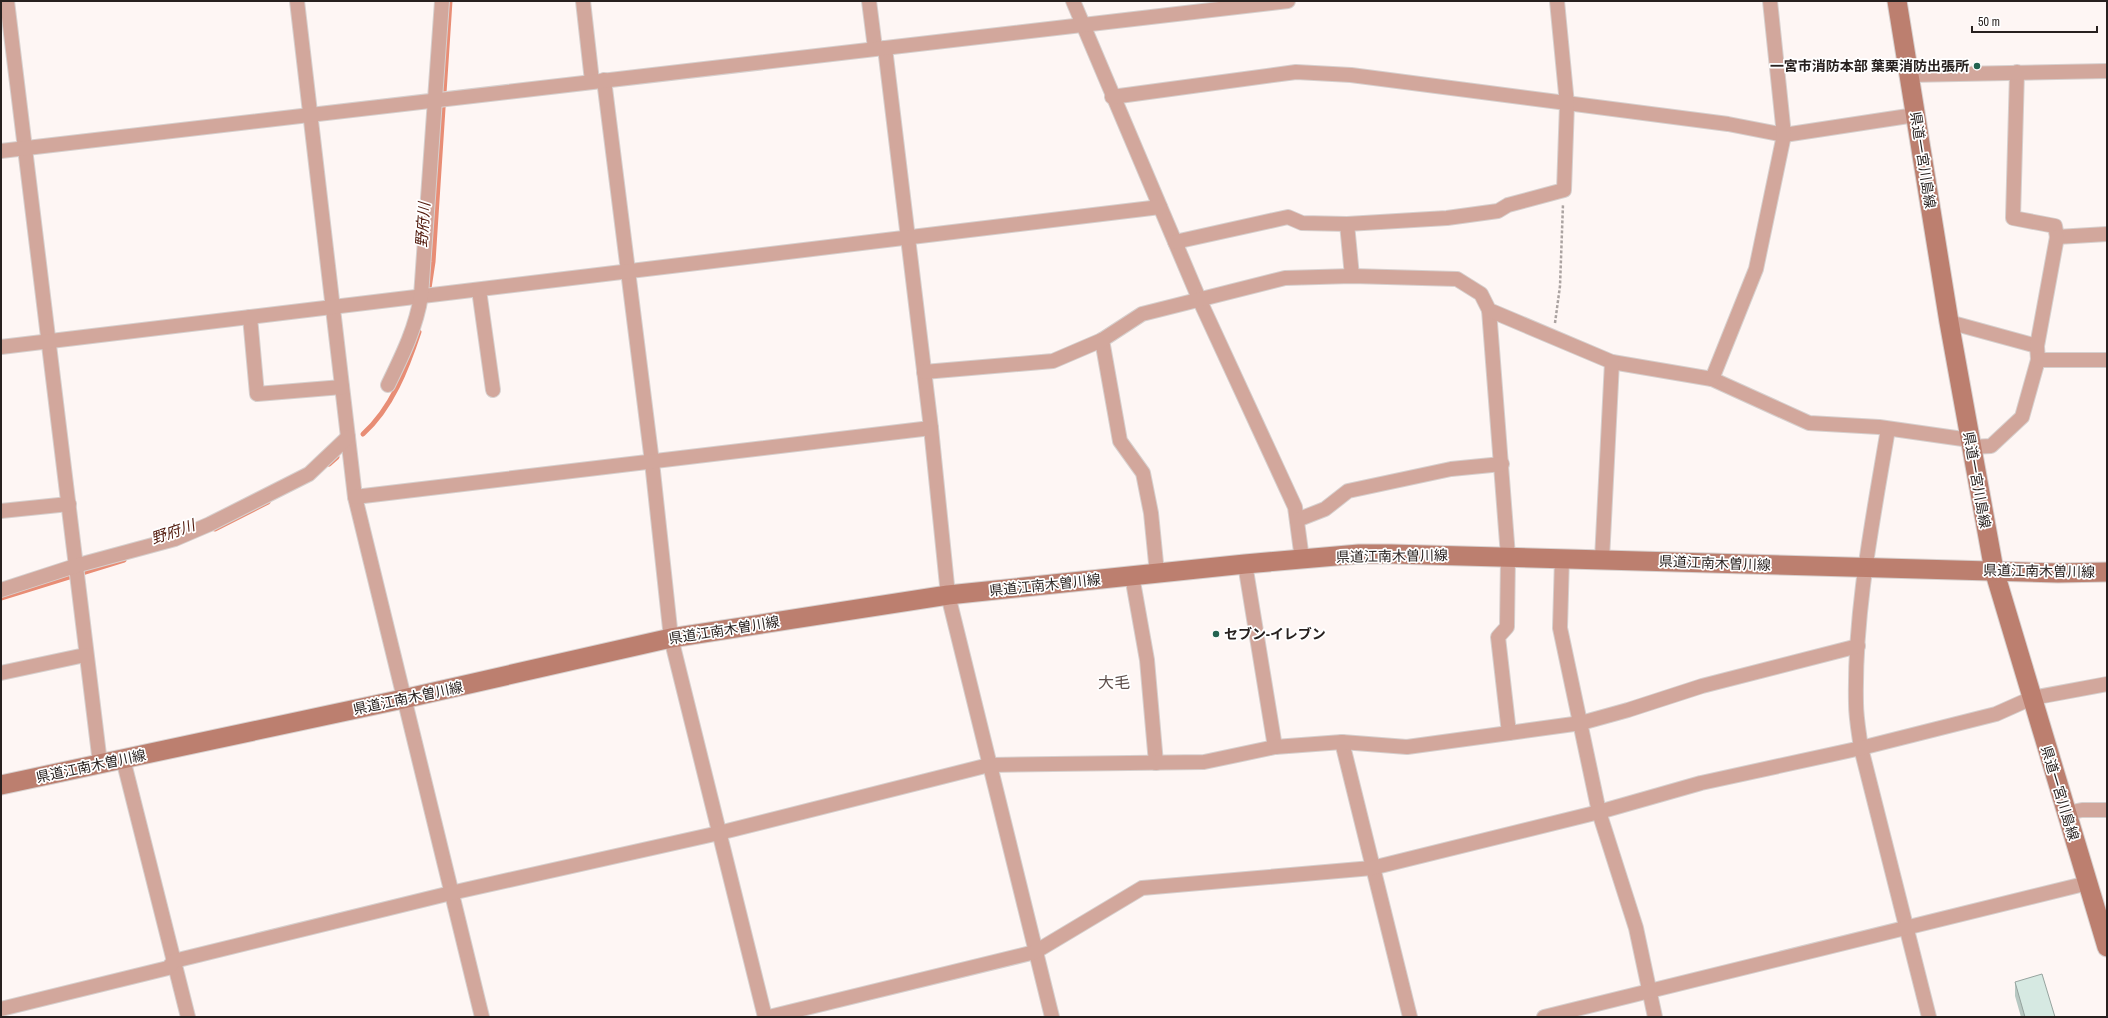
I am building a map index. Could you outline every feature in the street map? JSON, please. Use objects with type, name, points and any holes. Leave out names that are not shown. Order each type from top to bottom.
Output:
[{"type":"main road","name":"県道一宮川島線","points":[[1897,1],[1949,322],[1994,570],[2107,947]]},
{"type":"main road","name":"県道江南木曽川線","points":[[1,785],[403,699],[671,638],[948,595],[1245,564],[1359,554],[1508,556],[2058,573],[2107,572]]},
{"type":"street","points":[[7,1],[76,568],[85,655],[100,763]]},
{"type":"street","points":[[297,1],[355,497],[403,699],[482,1017]]},
{"type":"street","points":[[388,385],[404,352],[427,295],[440,99],[442,1]]},
{"type":"street","points":[[582,1],[598,81],[627,272],[652,462],[671,638],[765,1017]]},
{"type":"street","points":[[869,1],[880,48],[907,239],[931,428],[948,595],[1052,1017]]},
{"type":"street","points":[[1072,1],[1200,301],[1295,507],[1302,559]]},
{"type":"street","points":[[1,151],[1082,24],[1235,4],[1288,1]]},
{"type":"street","points":[[1175,242],[1288,216],[1302,223],[1347,224],[1447,218],[1498,211],[1508,205],[1564,190],[1567,104],[1557,1]]},
{"type":"street","points":[[1712,379],[1756,269],[1784,134],[1770,1]]},
{"type":"street","points":[[1909,75],[2107,71]]},
{"type":"street","points":[[1112,97],[1296,72],[1351,74],[1567,104],[1728,124],[1784,134],[1915,115]]},
{"type":"street","points":[[1489,310],[1612,362],[1712,379],[1809,423],[1888,429],[1970,444],[1991,446],[2022,417],[2037,353],[2057,236],[2055,226],[2013,218],[2017,72]]},
{"type":"street","points":[[1,347],[427,295],[907,239],[1160,207]]},
{"type":"street","points":[[1347,224],[1352,276]]},
{"type":"street","points":[[2057,236],[2107,234]]},
{"type":"street","points":[[924,372],[1053,361],[1102,340],[1142,314],[1200,301],[1285,278],[1352,276],[1457,279],[1481,294],[1489,310],[1508,556],[1507,627],[1498,636],[1509,733]]},
{"type":"street","points":[[479,290],[492,390]]},
{"type":"street","points":[[250,317],[257,394],[342,387]]},
{"type":"street","points":[[1949,322],[2037,353],[2107,360]]},
{"type":"street","points":[[1102,340],[1120,441],[1143,473],[1151,513],[1157,573]]},
{"type":"street","points":[[1602,559],[1612,362]]},
{"type":"street","points":[[355,497],[931,428]]},
{"type":"street","points":[[1888,429],[1866,567],[1858,646],[1856,704],[1861,748],[1908,929],[1929,1017]]},
{"type":"street","points":[[1,590],[175,539],[210,524],[309,474],[348,437]]},
{"type":"street","points":[[1297,520],[1325,509],[1348,491],[1451,469],[1502,464]]},
{"type":"street","points":[[1,511],[68,504]]},
{"type":"street","points":[[1562,558],[1560,628],[1599,812],[1636,928],[1648,991],[1655,1017]]},
{"type":"street","points":[[1245,564],[1275,746]]},
{"type":"street","points":[[1132,576],[1147,660],[1156,763]]},
{"type":"street","points":[[1,1009],[168,968],[174,961],[451,893],[719,833],[989,765],[1204,762],[1275,746],[1342,742],[1407,747],[1581,723],[1628,710],[1702,686],[1858,646]]},
{"type":"street","points":[[1,673],[85,655]]},
{"type":"street","points":[[769,1017],[1036,952],[1142,888],[1372,868],[1599,812],[1701,783],[1861,748],[1996,714],[2032,698],[2107,684]]},
{"type":"street","points":[[1342,742],[1410,1017]]},
{"type":"street","points":[[122,759],[188,1017]]},
{"type":"street","points":[[2066,813],[2082,810],[2107,810]]},
{"type":"street","points":[[1544,1017],[1908,929],[2088,883]]},
{"type":"path","points":[[1553,336],[1560,286],[1564,190]]},
{"type":"building","points":[[2042,974],[2055,1017],[2025,1017],[2015,982]]},
{"type":"waterway","name":"野府川","points":[[428,295],[433,262],[450,1]]},
{"type":"waterway","name":"野府川","points":[[363,434],[373,424],[390,400],[404,373],[419,332]]},
{"type":"waterway","name":"野府川","points":[[329,464],[337,457]]},
{"type":"waterway","name":"野府川","points":[[215,529],[268,502]]},
{"type":"waterway","name":"野府川","points":[[1,598],[124,560]]},
{"type":"place","name":"一宮市消防本部 葉栗消防出張所","points":[[1977,66]]},
{"type":"place","name":"セブン-イレブン","points":[[1216,634]]},
{"type":"district","name":"大毛","points":[[1114,682]]}]
